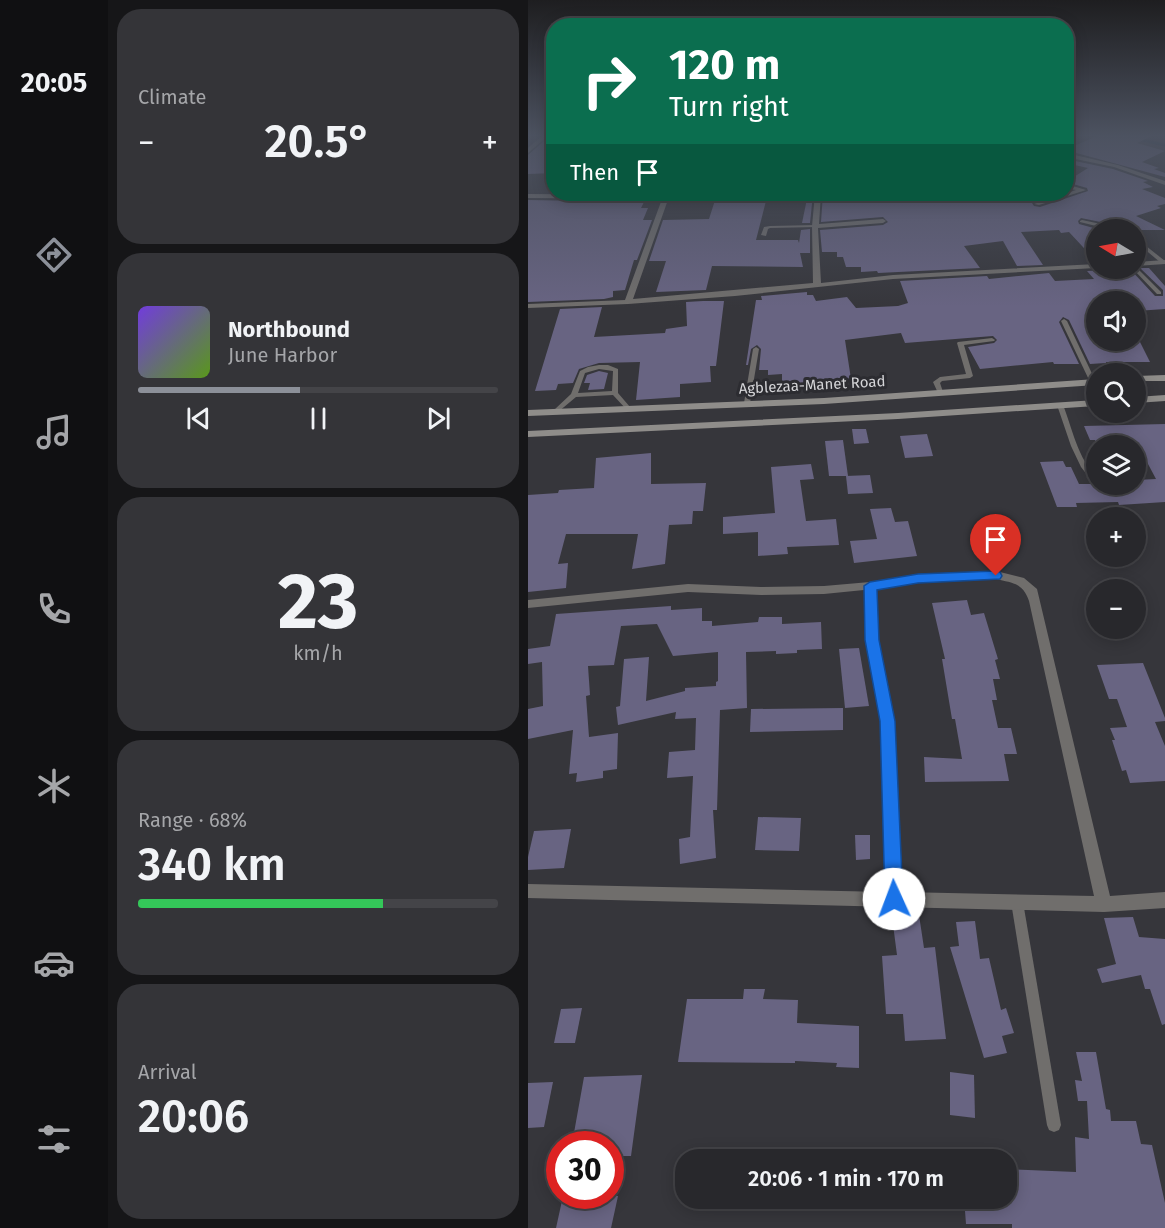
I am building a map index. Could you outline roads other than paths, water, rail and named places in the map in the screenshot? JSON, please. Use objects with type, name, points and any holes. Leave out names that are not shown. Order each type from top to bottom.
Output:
[{"type":"main road","points":[[1146,379],[1165,378]]},
{"type":"main road","name":"Agblezaa-Manet Road","points":[[528,413],[747,404],[1086,383]]},
{"type":"main road","points":[[1146,399],[1165,398]]},
{"type":"main road","name":"Agblezaa-Manet Road","points":[[528,434],[875,418],[1086,404]]},
{"type":"street","points":[[528,196],[546,196]]},
{"type":"street","points":[[628,302],[664,201]]},
{"type":"street","points":[[817,201],[815,225],[817,285]]},
{"type":"street","points":[[1036,204],[1046,201]]},
{"type":"street","points":[[815,225],[883,221]]},
{"type":"street","points":[[1146,263],[1164,262]]},
{"type":"street","points":[[528,306],[628,302],[893,277],[1086,267]]},
{"type":"street","points":[[528,604],[688,588],[761,591],[870,586],[918,578],[996,576],[1020,581],[1031,589],[1035,601],[1104,903]]},
{"type":"street","points":[[870,586],[872,640],[888,721],[894,899]]},
{"type":"street","points":[[528,891],[1017,902],[1104,903],[1165,900]]},
{"type":"lane","points":[[1082,221],[1086,222]]},
{"type":"lane","points":[[764,235],[766,228],[770,227],[815,225]]},
{"type":"lane","points":[[1146,248],[1164,262]]},
{"type":"lane","points":[[1145,279],[1159,293]]},
{"type":"lane","points":[[1064,321],[1086,364]]},
{"type":"lane","points":[[940,392],[936,382],[940,379],[970,376],[960,343],[992,340]]},
{"type":"lane","points":[[747,404],[756,349]]},
{"type":"lane","points":[[556,411],[574,395],[582,372],[598,368],[616,370],[615,393],[628,408]]},
{"type":"lane","points":[[574,395],[615,393]]},
{"type":"lane","points":[[1060,405],[1086,470]]},
{"type":"lane","points":[[1017,902],[1054,1125]]}]
